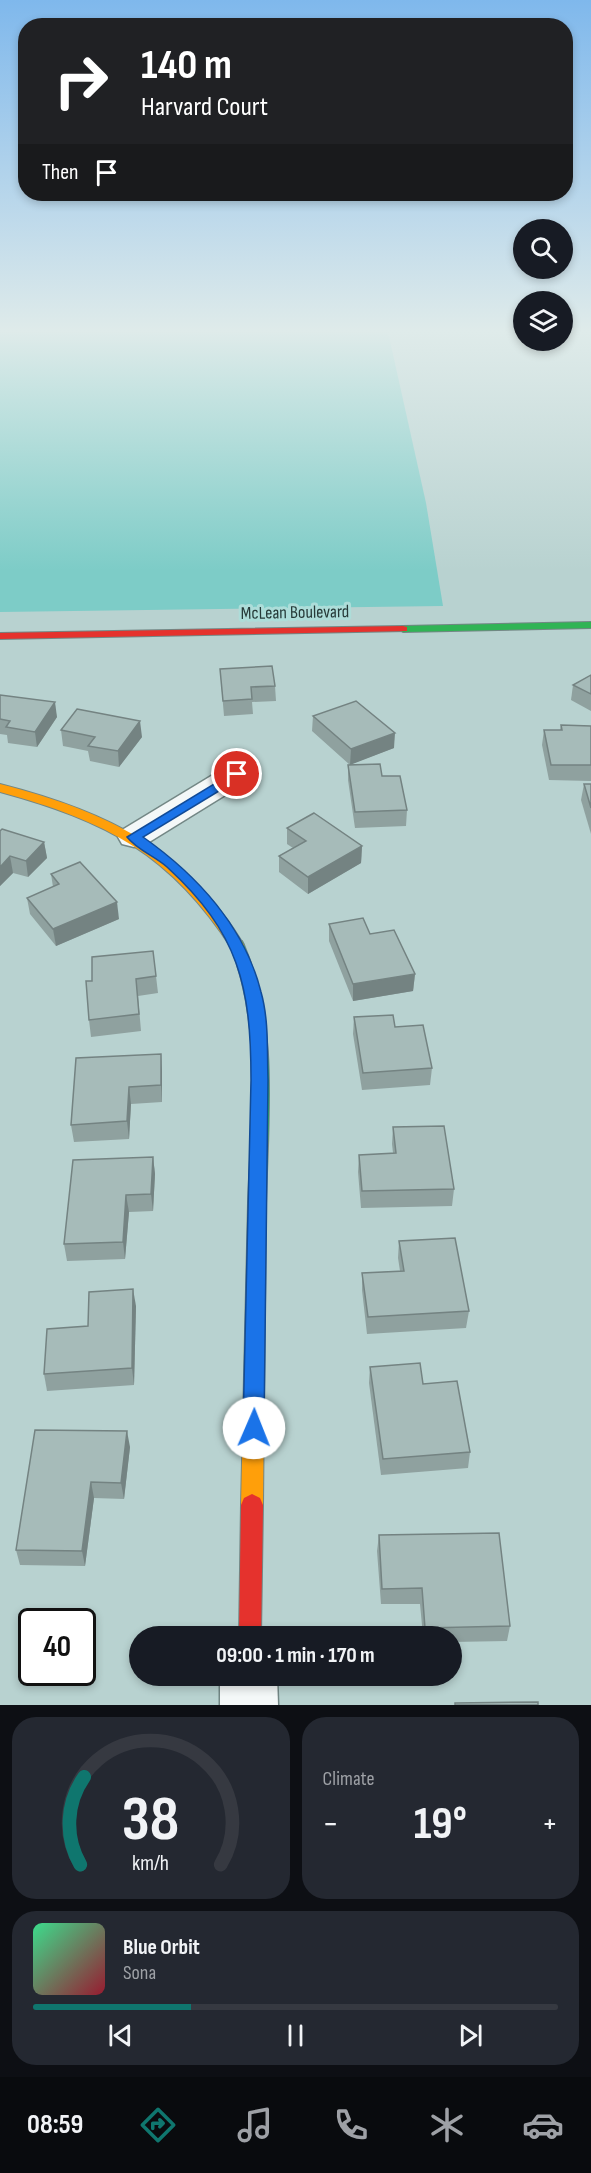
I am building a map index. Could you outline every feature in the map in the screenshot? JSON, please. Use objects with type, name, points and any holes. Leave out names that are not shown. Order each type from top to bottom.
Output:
[{"type":"street","name":"McLean Boulevard","points":[[0,636],[591,625]]},
{"type":"street","points":[[134,837],[237,774]]},
{"type":"street","points":[[0,788],[81,812],[134,837],[172,864],[215,911],[243,958],[254,994],[259,1031],[260,1080],[250,1626]]},
{"type":"street","points":[[249,1686],[249,1705]]},
{"type":"shaded area","points":[[0,412],[406,412],[426,503],[443,606],[0,612]]},
{"type":"building","points":[[272,666],[275,686],[251,687],[252,699],[223,701],[220,669]]},
{"type":"building","points":[[591,675],[591,694],[573,685]]},
{"type":"building","points":[[0,695],[55,702],[35,732],[6,727],[10,721],[0,719]]},
{"type":"building","points":[[356,701],[395,733],[351,749],[313,716]]},
{"type":"building","points":[[77,709],[140,721],[118,751],[88,746],[95,737],[61,730]]},
{"type":"building","points":[[561,725],[591,726],[591,765],[551,765],[544,730],[562,730]]},
{"type":"building","points":[[380,764],[382,776],[400,776],[407,810],[355,812],[348,765]]},
{"type":"building","points":[[584,784],[591,784],[591,808]]},
{"type":"building","points":[[314,813],[362,846],[308,877],[279,856],[306,841],[287,828]]},
{"type":"building","points":[[2,829],[44,842],[26,861],[10,856],[0,867],[0,831]]},
{"type":"building","points":[[80,862],[117,902],[53,929],[27,898],[59,884],[51,874]]},
{"type":"building","points":[[363,918],[370,934],[394,930],[415,974],[353,984],[329,924]]},
{"type":"building","points":[[153,951],[156,976],[136,979],[139,1014],[89,1020],[86,981],[92,981],[92,957]]},
{"type":"building","points":[[393,1015],[395,1027],[423,1025],[432,1068],[363,1073],[354,1017]]},
{"type":"building","points":[[161,1054],[161,1085],[129,1087],[127,1121],[71,1125],[76,1058]]},
{"type":"building","points":[[444,1126],[454,1189],[362,1191],[359,1155],[396,1153],[393,1127]]},
{"type":"building","points":[[153,1157],[151,1194],[126,1195],[123,1242],[64,1244],[73,1160]]},
{"type":"building","points":[[455,1238],[469,1311],[368,1317],[362,1273],[404,1271],[399,1241]]},
{"type":"building","points":[[133,1289],[132,1368],[44,1374],[47,1329],[88,1326],[89,1292]]},
{"type":"building","points":[[420,1363],[423,1384],[457,1381],[470,1452],[383,1459],[370,1367]]},
{"type":"building","points":[[35,1430],[127,1431],[121,1483],[91,1482],[82,1551],[16,1550]]},
{"type":"building","points":[[499,1533],[510,1626],[425,1626],[422,1588],[382,1589],[379,1535]]},
{"type":"building","points":[[538,1702],[538,1705],[455,1705],[455,1703]]},
{"type":"traffic: fast","points":[[403,629],[591,625]]},
{"type":"traffic: fast","points":[[237,945],[248,971],[259,1036],[260,1106],[257,1203]]},
{"type":"traffic: slow","points":[[0,788],[71,810],[105,824],[136,841],[165,861],[192,885],[216,913],[237,945]]},
{"type":"traffic: slow","points":[[252,1505],[257,1203]]},
{"type":"traffic: jam","points":[[0,636],[403,629]]},
{"type":"traffic: jam","points":[[250,1626],[252,1505]]},
{"type":"route","points":[[237,774],[134,837],[172,864],[215,911],[243,958],[254,994],[259,1031],[260,1080],[254,1428]]}]
